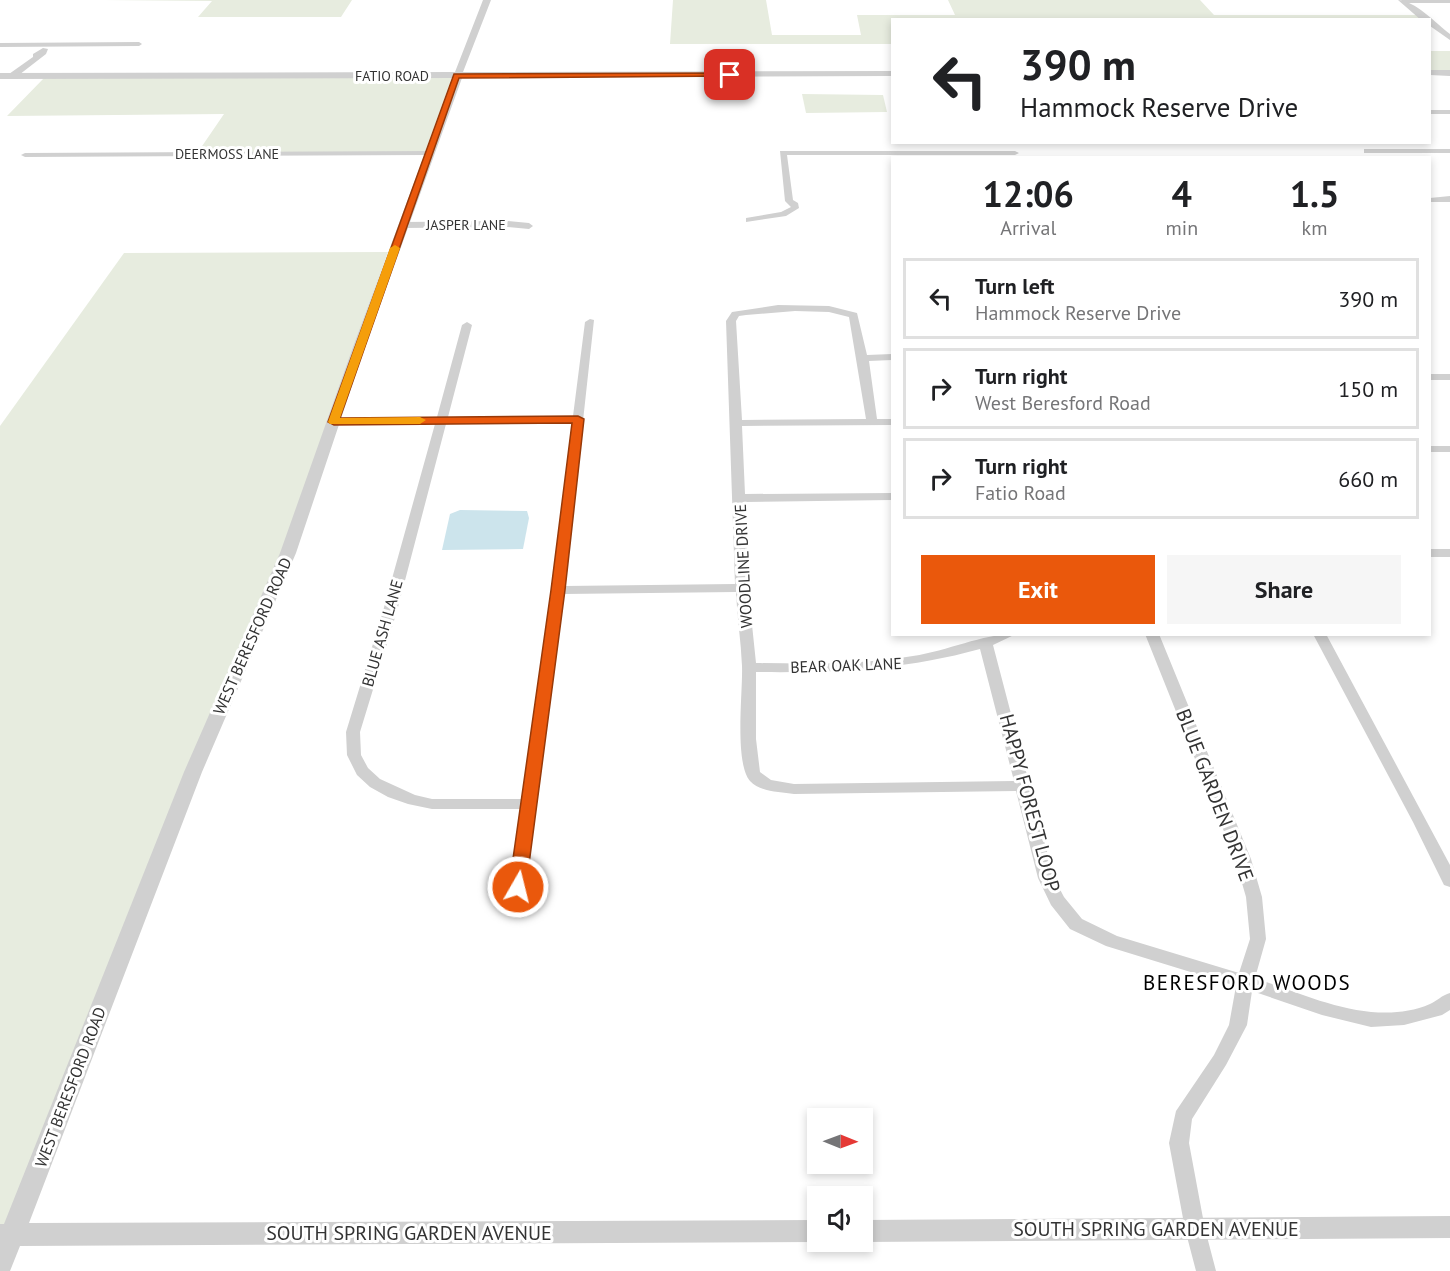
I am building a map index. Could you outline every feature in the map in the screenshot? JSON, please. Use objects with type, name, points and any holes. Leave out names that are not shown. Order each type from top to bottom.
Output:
[{"type":"street","name":"WEST BERESFORD ROAD","points":[[0,1266],[6,1235],[192,772],[288,553],[403,225],[487,0]]},
{"type":"street","points":[[1402,0],[1450,1]]},
{"type":"street","points":[[1402,0],[1424,18]]},
{"type":"street","points":[[1431,23],[1450,38]]},
{"type":"street","points":[[0,45],[46,47],[139,44]]},
{"type":"street","points":[[12,76],[46,51],[46,47]]},
{"type":"street","points":[[1431,73],[1450,73]]},
{"type":"street","name":"FATIO ROAD","points":[[0,76],[891,74]]},
{"type":"street","points":[[1431,112],[1450,112]]},
{"type":"street","points":[[1367,151],[1450,150]]},
{"type":"street","name":"DEERMOSS LANE","points":[[26,154],[429,153]]},
{"type":"street","points":[[749,220],[783,214],[795,208],[795,205],[789,201],[783,153],[1017,155]]},
{"type":"street","points":[[1431,200],[1450,199]]},
{"type":"street","name":"JASPER LANE","points":[[403,225],[529,226]]},
{"type":"street","name":"WOODLINE DRIVE","points":[[872,422],[854,315],[845,311],[760,310],[735,314],[731,321],[738,423],[742,588],[749,667],[750,748],[753,773],[766,784],[794,789],[1022,786]]},
{"type":"street","points":[[518,887],[558,590],[590,322]]},
{"type":"street","name":"BLUE ASH LANE","points":[[467,326],[390,611],[353,732],[354,755],[362,771],[375,783],[413,800],[432,804],[529,804]]},
{"type":"street","points":[[863,358],[891,357]]},
{"type":"street","points":[[1431,377],[1450,377]]},
{"type":"street","points":[[334,422],[578,419]]},
{"type":"street","points":[[738,423],[891,422]]},
{"type":"street","points":[[1431,449],[1450,449]]},
{"type":"street","points":[[740,498],[891,497]]},
{"type":"street","points":[[1431,553],[1450,553]]},
{"type":"street","points":[[558,590],[742,588]]},
{"type":"street","name":"BEAR OAK LANE","points":[[749,667],[812,669],[882,666],[954,654],[1005,636]]},
{"type":"street","name":"BLUE GARDEN DRIVE","points":[[1153,636],[1243,859],[1254,897],[1258,939],[1245,982],[1238,1025],[1220,1060],[1183,1117],[1179,1143],[1195,1229],[1206,1271]]},
{"type":"street","points":[[1320,636],[1421,822],[1450,881]]},
{"type":"street","name":"HAPPY FOREST LOOP","points":[[986,644],[1046,878],[1057,901],[1076,924],[1112,941],[1189,963],[1322,1008],[1371,1020],[1404,1018],[1436,1010],[1450,1000]]},
{"type":"street","name":"SOUTH SPRING GARDEN AVENUE","points":[[873,1231],[1450,1227]]},
{"type":"street","name":"SOUTH SPRING GARDEN AVENUE","points":[[6,1235],[807,1231]]},
{"type":"shaded area","points":[[103,0],[352,0],[341,17],[198,17],[212,1]]},
{"type":"shaded area","points":[[673,0],[766,0],[772,35],[861,35],[857,15],[955,15],[948,0],[1200,0],[1214,15],[1417,15],[1422,18],[891,18],[891,44],[670,44]]},
{"type":"shaded area","points":[[1431,51],[1450,51],[1450,71],[1431,71]]},
{"type":"shaded area","points":[[452,77],[425,152],[198,152],[224,114],[7,116],[44,78]]},
{"type":"shaded area","points":[[802,94],[883,95],[887,112],[806,113]]},
{"type":"shaded area","points":[[388,252],[281,553],[4,1226],[0,1226],[0,426],[124,253]]},
{"type":"water","points":[[460,510],[527,511],[529,518],[523,549],[442,550],[450,514]]},
{"type":"slow traffic","points":[[395,248],[334,422],[420,420]]},
{"type":"district","name":"BERESFORD WOODS","points":[[1247,983]]},
{"type":"route","points":[[518,887],[558,590],[578,419],[334,422],[457,76],[730,75]]}]
